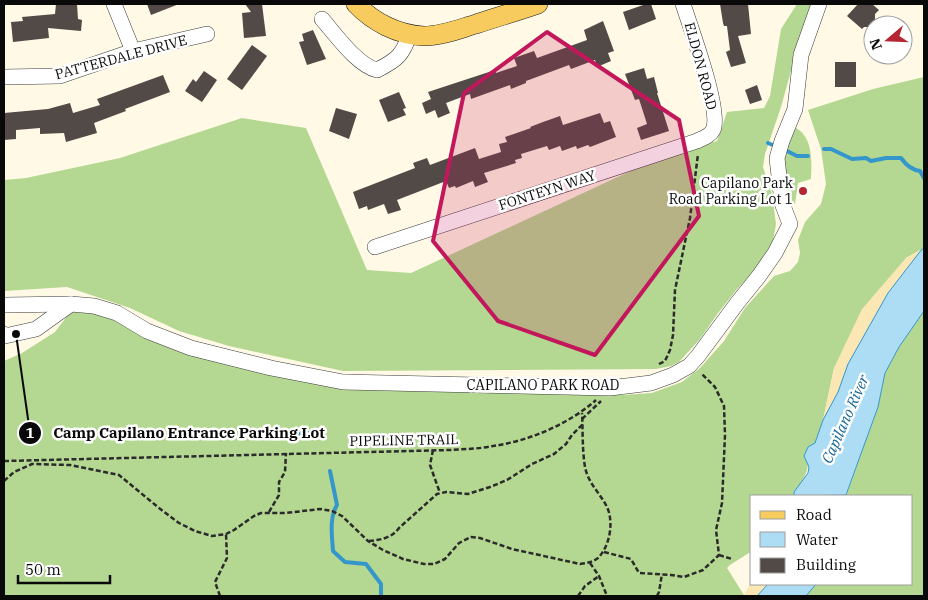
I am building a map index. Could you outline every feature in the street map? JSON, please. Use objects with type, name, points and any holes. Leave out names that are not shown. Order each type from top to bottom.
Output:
[{"type":"main road","points":[[356,4],[378,22],[394,30],[423,36],[446,33],[538,4]]},
{"type":"street","points":[[114,4],[133,51]]},
{"type":"street","name":"ELDON ROAD","points":[[683,4],[713,103],[714,128]]},
{"type":"street","name":"CAPILANO PARK ROAD","points":[[4,304],[72,304],[94,306],[117,313],[147,331],[191,348],[271,368],[343,382],[608,393],[651,383],[681,371],[692,362],[759,276],[775,253],[790,224],[782,203],[777,158],[794,109],[801,54],[819,4]]},
{"type":"street","points":[[322,19],[356,56],[370,68],[377,70],[388,65],[402,53],[410,33]]},
{"type":"street","name":"PATTERDALE DRIVE","points":[[4,77],[60,76],[133,51],[207,34]]},
{"type":"street","name":"FONTEYN WAY","points":[[375,247],[697,141],[708,136],[714,128]]},
{"type":"street","points":[[4,335],[36,329],[72,304]]},
{"type":"path","points":[[657,366],[665,361],[673,336],[675,290],[690,218],[699,148],[697,141]]},
{"type":"path","points":[[692,362],[715,387],[724,406],[725,435],[722,503],[716,530],[719,555]]},
{"type":"path","points":[[582,419],[608,393]]},
{"type":"path","name":"PIPELINE TRAIL","points":[[4,461],[433,450],[494,446],[534,436],[582,412],[608,393]]},
{"type":"path","points":[[4,481],[14,472],[32,464],[70,465],[120,475],[159,508],[179,522],[195,531],[212,536],[226,534],[261,513],[320,509],[333,511],[342,516],[368,541],[403,559],[424,564],[434,564],[445,559],[459,542],[471,537],[480,538],[512,549],[580,564],[597,559],[604,552],[609,536],[610,523],[608,509],[594,489],[585,465],[582,412]]},
{"type":"path","points":[[368,541],[382,539],[396,533],[423,506],[440,494],[446,492],[468,494],[507,480],[532,464],[554,454],[566,444],[583,424]]},
{"type":"path","points":[[433,450],[430,465],[440,494]]},
{"type":"path","points":[[269,513],[277,502],[279,495],[279,482],[285,472],[286,453]]},
{"type":"path","points":[[46,460],[46,465]]},
{"type":"path","points":[[220,596],[215,582],[227,558],[226,534]]},
{"type":"path","points":[[604,552],[631,559],[639,573],[662,574],[684,578],[703,570],[719,555]]},
{"type":"path","points":[[719,555],[732,559]]},
{"type":"path","points":[[590,562],[599,576],[607,596]]},
{"type":"path","points":[[657,596],[662,574]]},
{"type":"path","points":[[578,596],[585,586],[599,576]]},
{"type":"highlighted area","points":[[547,32],[679,120],[699,216],[595,355],[498,321],[433,241],[464,93]]},
{"type":"green space","points":[[797,4],[817,4],[791,71],[765,154],[763,167],[772,194],[776,224],[773,241],[760,265],[738,288],[700,339],[679,362],[671,366],[656,369],[343,371],[229,346],[179,331],[130,308],[67,287],[4,291],[4,180],[26,178],[120,158],[242,118],[306,128],[367,270],[411,273],[637,168],[717,141],[727,112],[764,108],[770,96],[781,29]]},
{"type":"green space","points":[[924,77],[924,248],[906,258],[834,368],[823,420],[815,444],[808,447],[807,471],[794,495],[750,495],[750,552],[727,568],[744,595],[4,596],[4,361],[22,353],[55,332],[68,315],[80,309],[313,380],[590,389],[623,395],[652,393],[682,382],[700,368],[724,341],[745,308],[774,276],[790,271],[798,262],[800,253],[798,240],[805,222],[821,204],[826,184],[821,149],[808,110],[873,89]]},
{"type":"green space","points":[[796,128],[802,132],[808,144],[811,158],[811,179],[798,183],[795,204],[791,204],[787,200],[784,157],[793,130]]},
{"type":"green space","points":[[924,311],[924,596],[806,596],[815,585],[913,585],[913,495],[846,495],[878,407],[885,373],[899,347]]},
{"type":"sand","points":[[924,248],[924,311],[899,347],[885,373],[878,407],[823,420],[834,368],[862,309],[906,258]]},
{"type":"sand","points":[[750,584],[767,585],[757,596],[741,596],[744,595]]},
{"type":"water","name":"Capilano River","points":[[922,249],[924,249],[924,311],[899,347],[885,373],[878,407],[846,495],[794,495],[794,492],[808,473],[809,467],[804,456],[808,447],[815,443],[823,420],[838,392],[848,364],[888,293]]},
{"type":"water","points":[[767,585],[815,585],[806,596],[757,596]]},
{"type":"building","points":[[56,4],[77,4],[78,19],[82,20],[81,31],[48,28],[49,38],[13,42],[11,22],[23,21],[22,17],[55,14]]},
{"type":"building","points":[[147,4],[179,4],[151,15]]},
{"type":"building","points":[[245,4],[262,4],[266,36],[244,38],[242,13],[251,12]]},
{"type":"building","points":[[651,4],[656,19],[629,30],[623,12]]},
{"type":"building","points":[[720,4],[748,4],[751,34],[738,36],[746,63],[731,67],[726,52],[730,50],[727,26],[724,26],[723,23]]},
{"type":"building","points":[[858,4],[872,4],[879,10],[875,15],[863,15],[862,29],[847,16]]},
{"type":"building","points":[[603,21],[614,51],[608,53],[611,61],[597,67],[595,60],[571,69],[569,65],[526,81],[526,83],[511,89],[510,85],[471,99],[470,94],[446,103],[450,113],[438,118],[435,110],[426,114],[422,103],[431,99],[428,92],[495,70],[496,73],[517,66],[514,58],[534,51],[537,58],[587,40],[584,30]]},
{"type":"building","points":[[313,30],[326,59],[307,65],[299,42],[304,41],[302,34]]},
{"type":"building","points":[[252,45],[267,56],[242,90],[227,79]]},
{"type":"building","points":[[835,62],[856,62],[856,87],[835,87]]},
{"type":"building","points":[[644,68],[647,79],[654,77],[669,131],[641,140],[637,128],[647,124],[639,99],[635,100],[625,74]]},
{"type":"building","points":[[204,71],[217,80],[202,102],[185,91],[193,79],[196,82]]},
{"type":"building","points":[[163,75],[170,92],[94,123],[97,133],[66,142],[64,133],[40,134],[40,128],[16,130],[16,139],[4,140],[4,113],[48,109],[70,103],[73,113],[100,105],[97,99]]},
{"type":"building","points":[[757,85],[762,100],[750,104],[745,90]]},
{"type":"building","points":[[399,92],[406,108],[403,109],[406,115],[388,122],[379,100]]},
{"type":"building","points":[[336,108],[357,114],[349,139],[329,131]]},
{"type":"building","points":[[600,113],[604,123],[610,121],[616,137],[590,147],[588,145],[577,149],[576,146],[562,151],[560,146],[549,150],[547,146],[521,154],[522,158],[515,160],[516,163],[484,173],[488,182],[475,187],[473,181],[456,188],[455,186],[449,188],[446,181],[397,200],[401,210],[388,214],[384,204],[368,210],[367,206],[359,209],[353,192],[415,168],[413,163],[427,158],[430,165],[475,148],[479,159],[501,152],[499,144],[507,142],[505,137],[543,122],[560,116],[563,125]]},
{"type":"waterway","points":[[768,143],[775,146]]},
{"type":"waterway","points":[[824,149],[831,149],[852,159],[866,158],[871,161],[901,158],[909,167],[920,171],[924,178]]},
{"type":"waterway","points":[[787,151],[797,156],[808,156]]},
{"type":"waterway","points":[[288,434],[310,433]]},
{"type":"waterway","points":[[330,471],[337,505],[332,521],[333,551],[345,562],[366,564],[381,584],[381,596]]},
{"type":"place","name":"Capilano Park Road Parking Lot 1","points":[[803,191]]},
{"type":"place","name":"Camp Capilano Entrance Parking Lot","points":[[16,334]]}]
